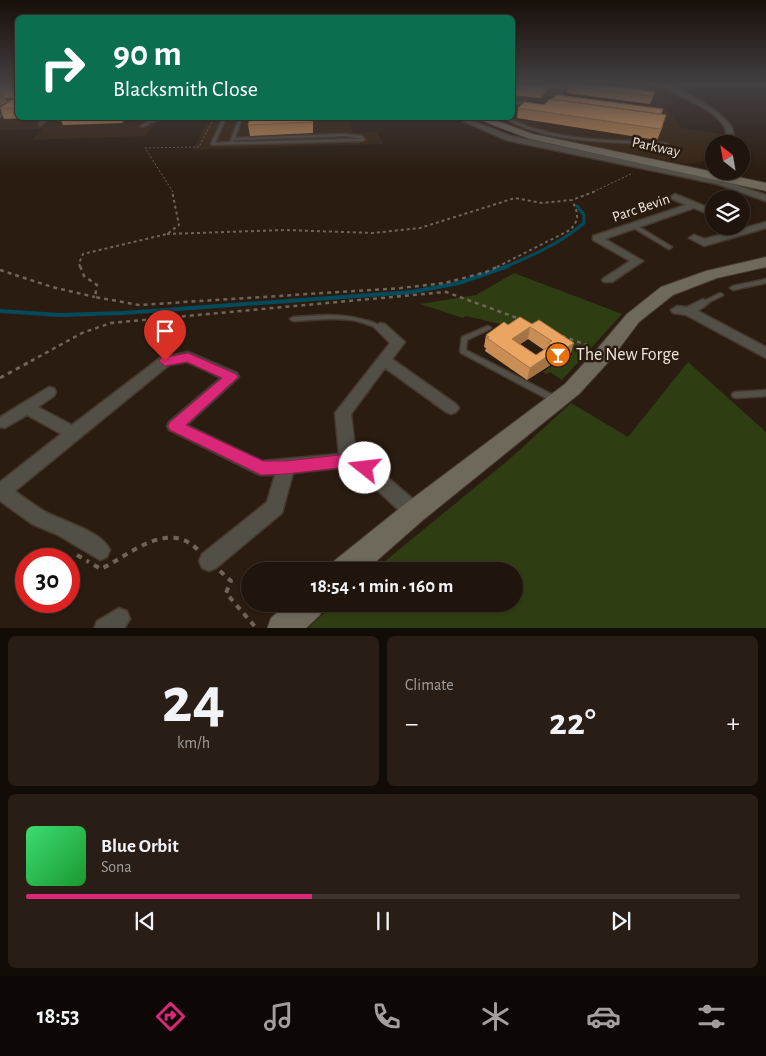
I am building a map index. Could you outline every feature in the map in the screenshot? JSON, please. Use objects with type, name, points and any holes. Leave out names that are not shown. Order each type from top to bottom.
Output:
[{"type":"street","points":[[714,114],[728,127],[729,135]]},
{"type":"street","points":[[465,120],[502,136],[719,182],[766,198]]},
{"type":"street","name":"Parkway","points":[[488,120],[530,136],[705,170]]},
{"type":"street","points":[[502,136],[516,130]]},
{"type":"street","name":"Parkway","points":[[748,180],[766,187]]},
{"type":"street","name":"Parc Bevin","points":[[675,197],[705,209]]},
{"type":"street","name":"Parc Bevin","points":[[608,280],[638,261],[597,238],[695,205]]},
{"type":"street","points":[[694,238],[704,243],[766,224]]},
{"type":"street","points":[[752,229],[766,234]]},
{"type":"street","points":[[355,562],[414,512],[572,388],[604,353],[632,318],[667,291],[712,274],[766,262]]},
{"type":"street","points":[[703,303],[683,311],[766,353]]},
{"type":"street","points":[[348,460],[343,413],[398,342],[380,327]]},
{"type":"street","points":[[100,550],[65,529],[39,518],[1,493],[73,433],[165,361],[188,357],[232,377],[175,426],[261,468],[286,468],[348,460],[365,468],[414,512]]},
{"type":"street","points":[[383,360],[452,408]]},
{"type":"street","points":[[2,423],[49,392]]},
{"type":"street","points":[[26,408],[73,433]]},
{"type":"street","points":[[210,561],[275,507],[286,468]]},
{"type":"street","points":[[282,628],[300,612]]},
{"type":"lane","points":[[40,124],[45,120]]},
{"type":"lane","points":[[142,126],[154,120]]},
{"type":"lane","points":[[223,120],[213,144],[232,141],[346,135],[361,137],[363,140],[232,141]]},
{"type":"lane","points":[[232,141],[239,120]]},
{"type":"lane","points":[[511,120],[536,130],[568,137],[666,144]]},
{"type":"lane","points":[[634,226],[670,246]]},
{"type":"lane","points":[[733,288],[766,281]]},
{"type":"lane","points":[[703,303],[720,295]]},
{"type":"lane","points":[[294,319],[349,316],[366,320],[380,327]]},
{"type":"lane","points":[[488,328],[464,339],[463,351],[557,401]]},
{"type":"lane","points":[[736,395],[766,393]]},
{"type":"path","points":[[167,234],[179,225],[172,189],[145,148],[199,147],[213,120]]},
{"type":"path","points":[[95,296],[97,285],[84,276],[79,263],[83,254],[167,234],[285,230],[373,233],[420,228],[515,198],[542,202],[572,200],[624,180],[642,166]]},
{"type":"path","points":[[0,270],[52,287],[139,305],[363,291],[446,283],[486,272],[572,230],[576,225],[579,215],[572,200]]},
{"type":"path","points":[[363,291],[364,299]]},
{"type":"path","points":[[0,378],[82,333],[111,323],[256,312],[364,299],[446,292],[521,320]]},
{"type":"path","points":[[558,334],[604,353]]},
{"type":"path","points":[[80,556],[101,568],[114,563],[152,540],[177,537],[188,540],[231,581],[226,593],[257,628]]},
{"type":"shaded area","points":[[0,114],[15,114],[15,120],[163,120],[153,126],[145,136],[31,140],[43,129],[0,130]]},
{"type":"shaded area","points":[[515,114],[671,114],[682,128],[722,134],[705,135],[705,161],[685,164],[560,140],[498,120],[515,120]]},
{"type":"shaded area","points":[[207,120],[349,120],[353,133],[377,132],[383,144],[193,150]]},
{"type":"green space","points":[[514,273],[622,314],[562,380],[550,372],[546,374],[543,372],[553,365],[558,365],[573,354],[542,334],[466,316],[463,318],[420,304],[476,295]]},
{"type":"green space","points":[[688,362],[766,432],[766,628],[308,628],[325,612],[523,612],[523,562],[384,562],[512,457],[571,403],[628,437]]},
{"type":"building","points":[[561,114],[666,115],[661,129]]},
{"type":"building","points":[[249,120],[312,120],[312,122],[248,125]]},
{"type":"building","points":[[520,317],[532,324],[539,320],[574,343],[562,351],[558,349],[530,368],[487,338],[489,337],[486,335],[504,322],[508,325]],"holes":[[[530,327],[552,341],[548,343],[551,345],[536,355],[512,339]]]},
{"type":"waterway","points":[[505,267],[556,243],[584,223],[584,215],[577,206]]},
{"type":"waterway","points":[[0,311],[60,315],[123,313],[412,292],[459,283],[508,266]]},
{"type":"place","name":"The New Forge","points":[[558,355]]},
{"type":"route","points":[[165,361],[188,357],[232,377],[175,426],[261,468],[286,468],[348,460],[365,468]]}]
